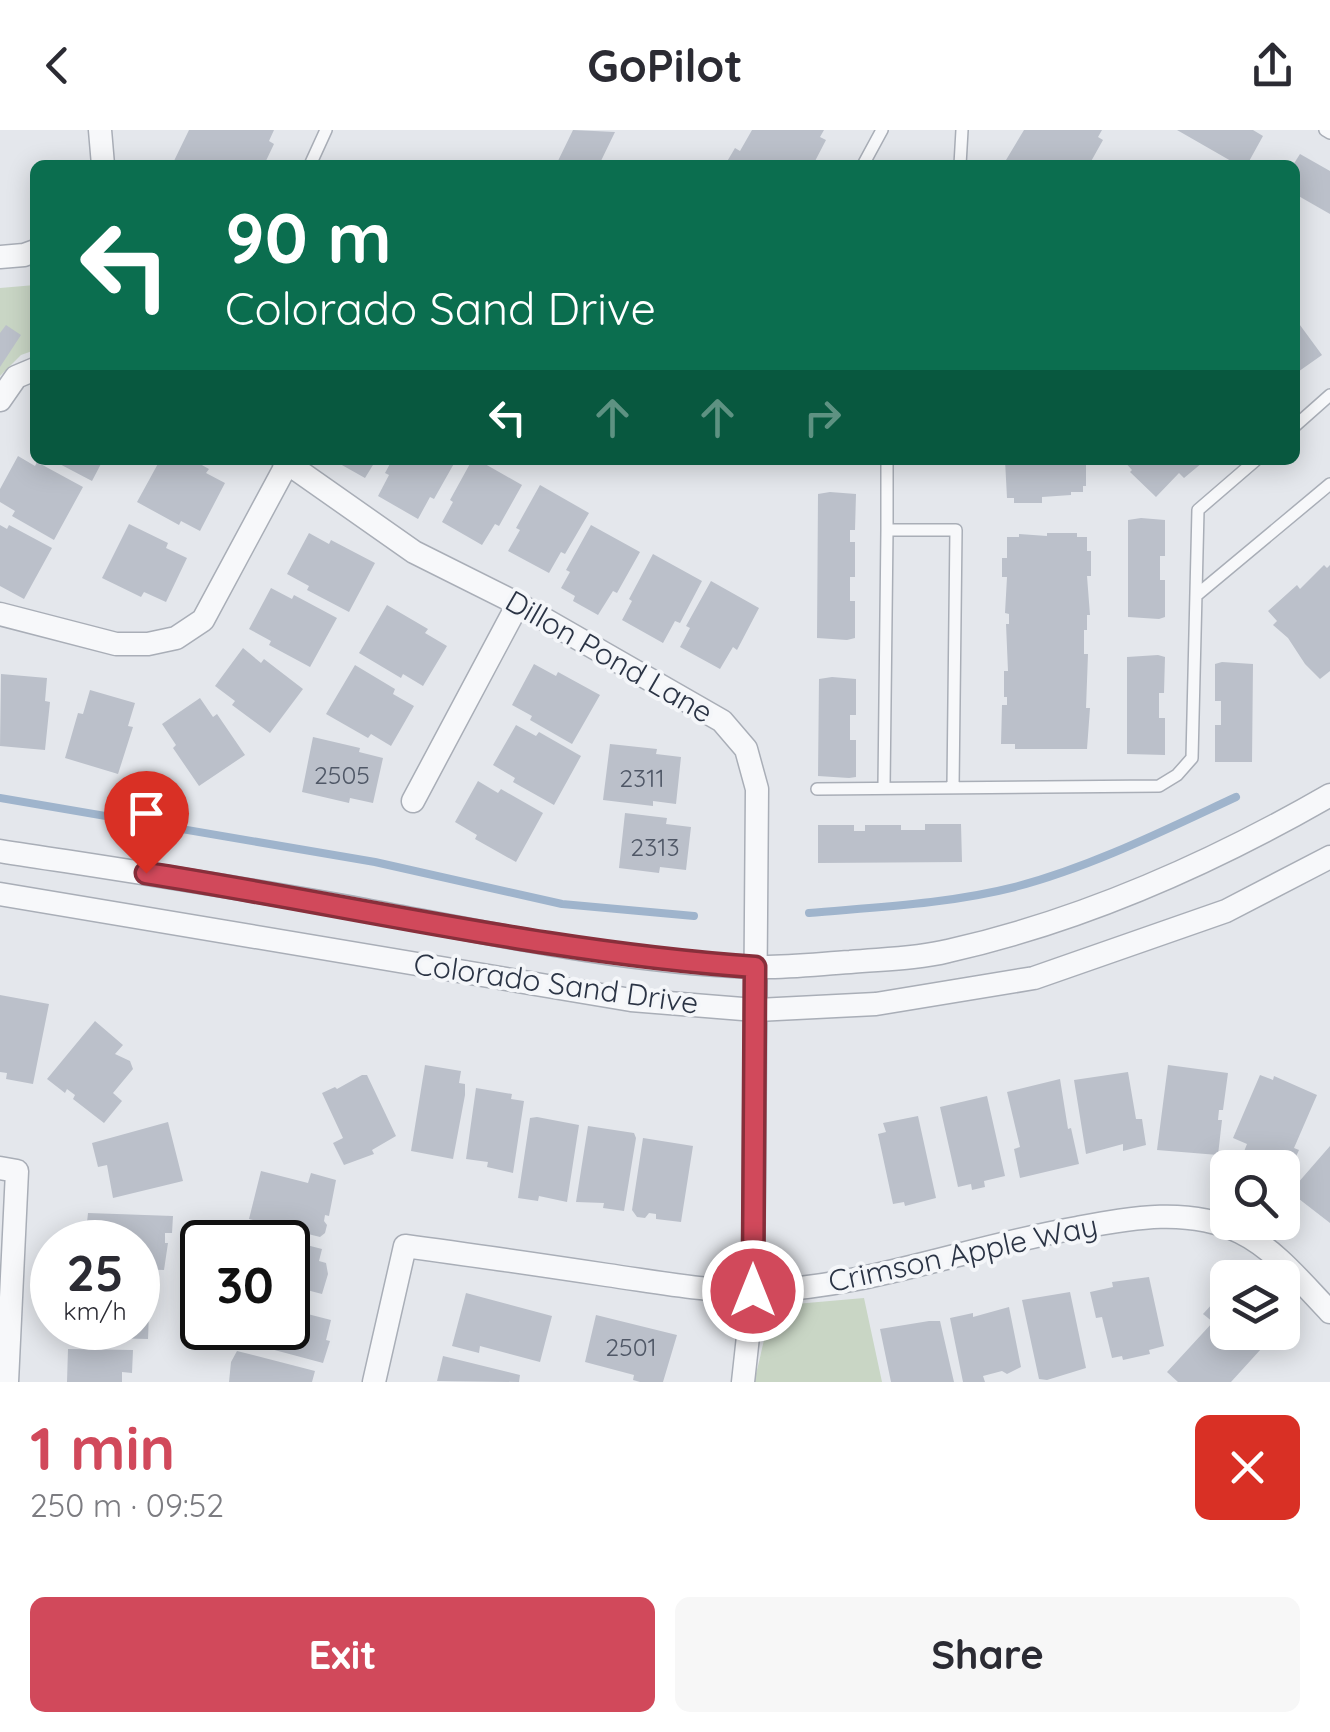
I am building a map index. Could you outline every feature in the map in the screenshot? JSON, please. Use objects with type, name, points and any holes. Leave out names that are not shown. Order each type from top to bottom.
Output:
[{"type":"street","points":[[101,130],[103,160]]},
{"type":"street","points":[[0,256],[30,253]]},
{"type":"street","points":[[0,400],[16,377],[30,371]]},
{"type":"street","points":[[0,614],[116,644],[148,644],[176,638],[203,620],[283,465]]},
{"type":"street","name":"Dillon Pond Lane","points":[[291,465],[414,552],[518,604],[722,720],[746,749],[757,790],[753,1291],[743,1382]]},
{"type":"street","points":[[413,801],[518,604]]},
{"type":"street","name":"Colorado Sand Drive","points":[[0,850],[255,890],[548,944],[656,960],[755,967],[929,954],[1054,922],[1266,832],[1330,794]]},
{"type":"street","name":"Colorado Sand Drive","points":[[0,894],[631,1000],[755,1010],[876,1004],[1034,978],[1226,912],[1330,856]]},
{"type":"street","points":[[7,1382],[8,1169]]},
{"type":"street","name":"Crimson Apple Way","points":[[374,1382],[405,1246],[658,1282],[753,1291],[799,1289],[846,1280],[1039,1234],[1141,1216],[1202,1218],[1242,1233],[1280,1261],[1330,1312]]},
{"type":"lane","points":[[312,160],[326,130]]},
{"type":"lane","points":[[866,160],[882,130]]},
{"type":"lane","points":[[960,160],[962,130]]},
{"type":"lane","points":[[1300,422],[1330,395]]},
{"type":"lane","points":[[884,787],[887,465]]},
{"type":"lane","points":[[818,789],[1159,786],[1177,775],[1192,758],[1198,510],[1250,465]]},
{"type":"lane","points":[[1198,594],[1330,484]]},
{"type":"lane","points":[[887,530],[956,530],[953,787]]},
{"type":"green space","points":[[30,285],[30,352],[21,355],[0,376],[0,288]]},
{"type":"green space","points":[[864,1298],[882,1382],[753,1382],[771,1320],[784,1305]]},
{"type":"building","points":[[189,130],[274,130],[269,141],[274,144],[266,160],[174,160]]},
{"type":"building","points":[[573,130],[615,132],[601,160],[558,160]]},
{"type":"building","points":[[752,130],[824,130],[820,137],[826,140],[816,160],[728,160],[735,148],[740,151]]},
{"type":"building","points":[[1024,130],[1102,130],[1098,137],[1103,140],[1092,160],[1006,160]]},
{"type":"building","points":[[1177,130],[1253,130],[1263,136],[1250,160],[1229,160]]},
{"type":"building","points":[[1300,154],[1330,171],[1330,214],[1300,197],[1300,160],[1296,160]]},
{"type":"building","points":[[6,325],[21,335],[0,367],[0,333]]},
{"type":"building","points":[[1300,325],[1322,355],[1300,370]]},
{"type":"building","points":[[18,456],[83,487],[54,540],[12,516],[15,511],[0,502],[0,489]]},
{"type":"building","points":[[62,465],[100,465],[92,481]]},
{"type":"building","points":[[157,465],[202,465],[209,469],[206,473],[225,483],[200,531],[181,521],[179,525],[137,502]]},
{"type":"building","points":[[342,465],[373,465],[365,478]]},
{"type":"building","points":[[389,465],[453,465],[418,519],[378,496],[389,475],[385,473]]},
{"type":"building","points":[[469,465],[487,465],[522,485],[499,526],[495,524],[482,545],[442,522],[453,502],[450,500]]},
{"type":"building","points":[[1005,465],[1086,465],[1083,492],[1042,497],[1042,503],[1014,503],[1014,498],[1007,498]]},
{"type":"building","points":[[1128,465],[1200,465],[1184,478],[1179,473],[1156,497]]},
{"type":"building","points":[[540,485],[589,513],[549,573],[508,551]]},
{"type":"building","points":[[818,494],[856,494],[855,530],[850,530],[850,542],[855,542],[850,601],[855,601],[855,638],[847,640],[817,638]]},
{"type":"building","points":[[1128,520],[1165,520],[1160,580],[1165,580],[1165,617],[1159,619],[1128,617]]},
{"type":"building","points":[[129,524],[168,543],[166,548],[187,558],[166,602],[144,592],[141,597],[102,578]]},
{"type":"building","points":[[0,525],[7,529],[9,525],[52,548],[24,599],[0,586]]},
{"type":"building","points":[[591,525],[640,552],[617,593],[613,591],[598,615],[573,601],[575,596],[561,588],[570,572],[566,570]]},
{"type":"building","points":[[309,533],[375,563],[349,612],[307,590],[309,586],[287,574]]},
{"type":"building","points":[[1047,533],[1087,537],[1087,551],[1091,551],[1091,576],[1087,576],[1090,615],[1084,630],[1084,654],[1088,654],[1086,708],[1090,708],[1087,749],[1015,749],[1015,744],[1001,744],[1002,705],[1007,705],[1004,671],[1008,671],[1009,624],[1002,558],[1007,558],[1007,537]]},
{"type":"building","points":[[653,554],[702,581],[680,623],[675,621],[663,643],[622,620]]},
{"type":"building","points":[[1324,565],[1330,565],[1330,671],[1320,679],[1273,625],[1277,621],[1268,611],[1297,585],[1300,589]]},
{"type":"building","points":[[711,581],[759,608],[737,650],[733,647],[720,669],[680,647],[690,628],[686,626]]},
{"type":"building","points":[[271,588],[292,599],[294,595],[337,618],[310,667],[269,645],[271,641],[249,629]]},
{"type":"building","points":[[387,605],[428,629],[425,633],[447,646],[423,686],[359,653]]},
{"type":"building","points":[[243,648],[303,689],[270,733],[232,705],[235,701],[215,686]]},
{"type":"building","points":[[1127,657],[1165,657],[1159,718],[1165,718],[1165,755],[1127,754]]},
{"type":"building","points":[[534,664],[600,695],[572,744],[512,705]]},
{"type":"building","points":[[1215,664],[1253,664],[1252,762],[1215,762],[1215,725],[1221,725],[1221,701],[1215,701]]},
{"type":"building","points":[[355,665],[395,689],[393,694],[414,706],[391,746],[326,714]]},
{"type":"building","points":[[1,674],[47,678],[45,701],[50,702],[45,750],[0,746]]},
{"type":"building","points":[[819,679],[856,679],[856,715],[850,715],[850,740],[856,740],[856,777],[818,776]]},
{"type":"building","points":[[90,690],[135,703],[128,726],[133,727],[118,774],[65,758],[78,713],[83,714]]},
{"type":"building","points":[[200,698],[213,717],[217,714],[245,755],[199,786],[162,724]]},
{"type":"building","points":[[516,725],[536,736],[539,732],[581,756],[554,805],[513,782],[515,778],[493,765]]},
{"type":"building","points":[[313,737],[383,758],[373,803],[350,798],[349,803],[302,792]]},
{"type":"building","points":[[610,744],[657,749],[656,754],[681,757],[676,804],[653,801],[653,806],[603,800]]},
{"type":"building","points":[[478,781],[543,813],[516,862],[475,839],[477,835],[455,822]]},
{"type":"building","points":[[625,813],[667,818],[666,824],[691,827],[686,870],[660,867],[659,873],[619,868]]},
{"type":"building","points":[[925,824],[961,824],[962,862],[818,863],[818,825],[854,825],[854,831],[865,831],[865,825],[925,830]]},
{"type":"building","points":[[0,995],[49,1004],[33,1084],[6,1079],[7,1073],[0,1072]]},
{"type":"building","points":[[95,1021],[123,1045],[115,1054],[130,1061],[133,1069],[113,1093],[122,1101],[104,1123],[73,1099],[75,1095],[67,1089],[65,1093],[47,1079]]},
{"type":"building","points":[[425,1065],[461,1071],[459,1083],[465,1084],[453,1159],[411,1151]]},
{"type":"building","points":[[1168,1065],[1228,1073],[1223,1110],[1219,1110],[1218,1120],[1222,1120],[1219,1150],[1210,1150],[1210,1154],[1157,1150]]},
{"type":"building","points":[[1128,1072],[1136,1119],[1142,1119],[1146,1145],[1123,1151],[1123,1144],[1086,1154],[1074,1080]]},
{"type":"building","points":[[367,1075],[396,1136],[372,1150],[374,1154],[344,1165],[333,1143],[343,1138],[322,1093]]},
{"type":"building","points":[[1260,1075],[1273,1080],[1274,1076],[1317,1095],[1294,1148],[1299,1150],[1245,1150],[1247,1144],[1233,1138]]},
{"type":"building","points":[[1060,1079],[1068,1129],[1071,1128],[1079,1164],[1020,1178],[1014,1149],[1020,1147],[1007,1092]]},
{"type":"building","points":[[476,1088],[512,1094],[511,1099],[524,1101],[513,1173],[487,1167],[488,1162],[466,1159]]},
{"type":"building","points":[[987,1096],[1005,1176],[984,1181],[985,1187],[958,1187],[940,1107]]},
{"type":"building","points":[[918,1116],[936,1198],[905,1206],[904,1202],[893,1204],[878,1134],[886,1132],[883,1123]]},
{"type":"building","points":[[530,1118],[579,1125],[567,1202],[539,1196],[538,1201],[518,1198]]},
{"type":"building","points":[[168,1122],[183,1181],[113,1198],[107,1165],[98,1167],[92,1143]]},
{"type":"building","points":[[588,1126],[634,1133],[624,1211],[603,1208],[604,1203],[576,1202]]},
{"type":"building","points":[[643,1138],[693,1146],[681,1222],[656,1219],[656,1214],[649,1213],[645,1218],[637,1217],[632,1210]]},
{"type":"building","points":[[1330,1146],[1330,1223],[1300,1200],[1300,1180]]},
{"type":"building","points":[[261,1171],[308,1183],[311,1173],[336,1180],[329,1216],[325,1215],[325,1233],[320,1237],[310,1234],[310,1220],[249,1219]]},
{"type":"building","points":[[88,1213],[173,1216],[172,1233],[165,1233],[168,1243],[164,1270],[160,1270],[160,1220],[87,1220]]},
{"type":"building","points":[[310,1246],[322,1249],[319,1261],[326,1263],[328,1274],[322,1294],[310,1291]]},
{"type":"building","points":[[1149,1277],[1164,1346],[1149,1350],[1150,1354],[1123,1360],[1122,1356],[1112,1358],[1102,1317],[1096,1318],[1090,1292],[1113,1287],[1112,1282]]},
{"type":"building","points":[[1070,1292],[1086,1368],[1039,1379],[1022,1300]]},
{"type":"building","points":[[466,1293],[552,1316],[540,1362],[480,1346],[479,1353],[452,1346]]},
{"type":"building","points":[[1009,1307],[1021,1367],[1007,1374],[1002,1371],[983,1376],[985,1382],[963,1382],[950,1318],[973,1313],[973,1317]]},
{"type":"building","points":[[310,1315],[331,1320],[323,1363],[275,1350],[310,1350]]},
{"type":"building","points":[[596,1315],[677,1335],[663,1382],[640,1382],[633,1380],[634,1375],[585,1362]]},
{"type":"building","points":[[940,1321],[954,1382],[891,1382],[880,1329]]},
{"type":"building","points":[[1210,1325],[1210,1350],[1260,1350],[1231,1382],[1178,1382],[1167,1372]]},
{"type":"building","points":[[68,1350],[133,1350],[132,1373],[122,1372],[122,1382],[67,1382]]},
{"type":"building","points":[[237,1351],[315,1371],[312,1382],[229,1382],[231,1362]]},
{"type":"building","points":[[443,1356],[520,1375],[519,1382],[437,1381]]},
{"type":"waterway","points":[[809,913],[939,901],[1015,887],[1100,858],[1236,797]]},
{"type":"waterway","points":[[0,798],[375,862],[562,904],[694,916]]},
{"type":"route","points":[[146,873],[548,944],[656,960],[755,967],[753,1291]]}]
